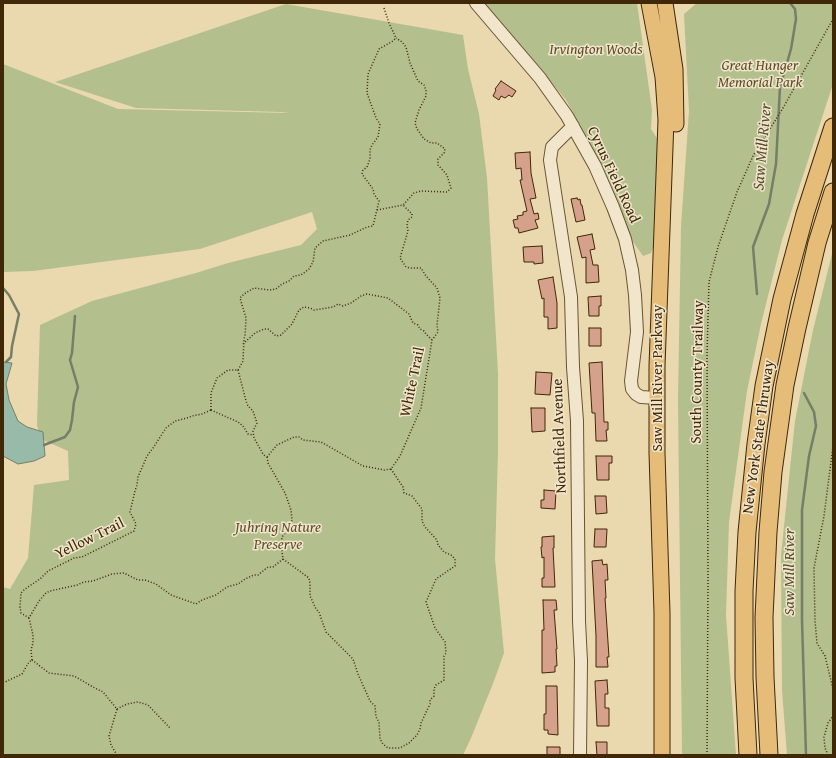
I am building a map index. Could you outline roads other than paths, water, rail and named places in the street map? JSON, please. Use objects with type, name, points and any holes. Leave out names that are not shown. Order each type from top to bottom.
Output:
[{"type":"highway","name":"Saw Mill River Parkway","points":[[649,3],[663,77],[666,113],[658,308],[657,398],[662,613],[662,755]]},
{"type":"highway","name":"Saw Mill River Parkway","points":[[665,3],[673,51],[676,94],[666,392],[667,480],[672,624],[672,755]]},
{"type":"highway","name":"New York State Thruway","points":[[748,755],[744,678],[744,591],[747,532],[756,444],[770,357],[783,292],[811,194],[833,127]]},
{"type":"highway","name":"New York State Thruway","points":[[769,755],[764,617],[768,532],[773,472],[784,392],[796,328],[833,192]]},
{"type":"street","name":"Cyrus Field Road","points":[[476,3],[540,78],[567,116],[595,166],[625,239],[632,270],[637,312],[637,336],[631,381],[632,389],[641,397],[657,398]]},
{"type":"street","name":"Northfield Avenue","points":[[573,126],[552,147],[550,160],[571,297],[573,367],[577,421],[579,621],[581,661],[580,755]]},
{"type":"waterway","name":"Saw Mill River","points":[[757,294],[753,247],[769,204],[776,164],[780,87],[791,49],[796,19],[795,9],[790,3]]},
{"type":"waterway","points":[[3,288],[9,295],[19,314],[11,357],[6,362]]},
{"type":"waterway","points":[[44,445],[65,437],[70,430],[78,387],[70,360],[75,316]]},
{"type":"waterway","name":"Saw Mill River","points":[[804,393],[814,412],[816,426],[809,456],[802,510],[802,620],[806,755]]},
{"type":"park label","name":"Irvington Woods","points":[[596,50]]},
{"type":"park label","name":"Great Hunger Memorial Park","points":[[760,74]]},
{"type":"park label","name":"Juhring Nature Preserve","points":[[278,536]]}]
